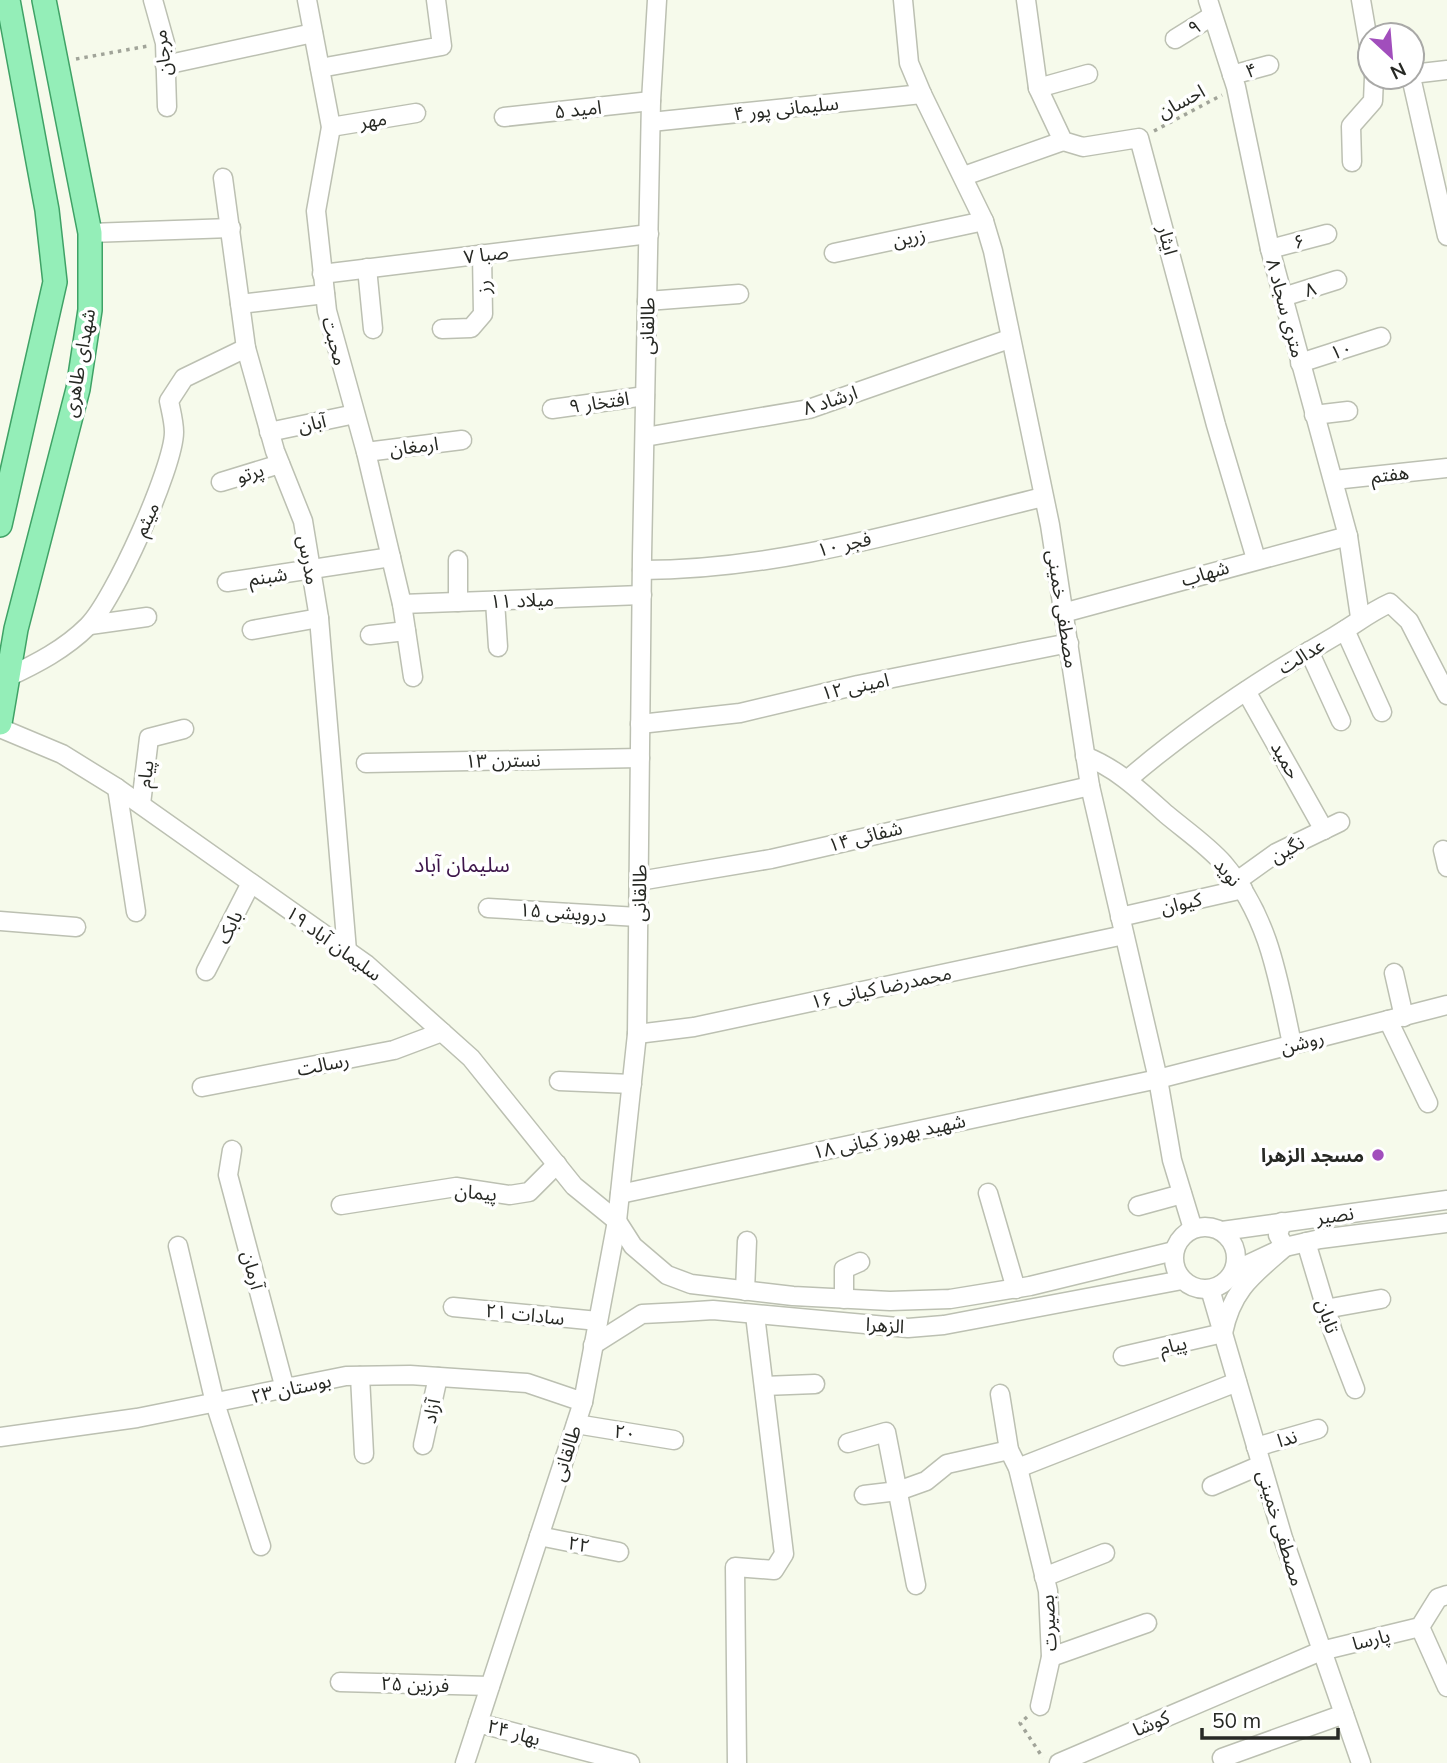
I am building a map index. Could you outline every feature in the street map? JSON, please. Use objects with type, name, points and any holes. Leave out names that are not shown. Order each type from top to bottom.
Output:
[{"type":"main road","name":"شهدای طاهری","points":[[0,526],[55,282],[47,210],[19,45],[8,0]]},
{"type":"main road","name":"شهدای طاهری","points":[[0,725],[16,629],[78,389],[90,310],[90,233],[44,0]]},
{"type":"main road","points":[[19,45],[52,37]]},
{"type":"street","name":"مرجان","points":[[153,0],[165,43],[167,107]]},
{"type":"street","name":"محبت","points":[[307,0],[331,127],[316,211],[325,294],[402,604],[413,677]]},
{"type":"street","points":[[320,68],[442,46],[436,0]]},
{"type":"street","name":"طالقانی","points":[[465,1763],[583,1402],[617,1221],[632,1084],[637,1034],[645,396],[651,101],[657,0]]},
{"type":"street","name":"مصطفی خمینی","points":[[903,0],[909,63],[964,176],[984,221],[993,251],[1043,497],[1069,643],[1090,786],[1158,1079],[1172,1160],[1193,1229]]},
{"type":"street","points":[[1026,0],[1038,88],[1063,141]]},
{"type":"street","points":[[1361,0],[1365,21]]},
{"type":"street","name":"۹","points":[[1175,39],[1210,8]]},
{"type":"street","name":"۸ متری سجاد","points":[[1210,8],[1234,81],[1270,249],[1348,536],[1360,617]]},
{"type":"street","points":[[165,65],[313,33]]},
{"type":"street","name":"۴","points":[[1234,81],[1269,65]]},
{"type":"street","points":[[1426,74],[1447,70]]},
{"type":"street","points":[[1038,88],[1088,74]]},
{"type":"street","points":[[1352,162],[1351,126],[1373,101],[1375,91]]},
{"type":"street","points":[[1415,91],[1447,236]]},
{"type":"street","name":"سلیمانی پور ۴","points":[[651,121],[922,94]]},
{"type":"street","name":"امید ۵","points":[[504,117],[651,101]]},
{"type":"street","name":"مهر","points":[[331,127],[416,113]]},
{"type":"street","points":[[964,176],[1063,141],[1083,147],[1139,138]]},
{"type":"street","name":"ایثار","points":[[1139,138],[1216,425],[1256,559]]},
{"type":"street","name":"مدرس","points":[[223,178],[246,348],[269,432],[303,521],[319,618],[347,951]]},
{"type":"street","name":"زرین","points":[[834,253],[984,221]]},
{"type":"street","points":[[90,233],[231,228]]},
{"type":"street","name":"۶","points":[[1270,249],[1327,233]]},
{"type":"street","name":"صبا ۷","points":[[323,274],[649,234]]},
{"type":"street","name":"رز","points":[[442,329],[471,328],[483,314],[482,254]]},
{"type":"street","points":[[367,268],[373,329]]},
{"type":"street","name":"۸","points":[[1283,297],[1337,280]]},
{"type":"street","points":[[240,304],[325,294]]},
{"type":"street","points":[[647,301],[739,294]]},
{"type":"street","name":"۱۰","points":[[1300,363],[1381,337]]},
{"type":"street","name":"ارشاد ۸","points":[[645,437],[809,409],[1009,339]]},
{"type":"street","name":"میثم","points":[[8,677],[42,661],[90,625],[121,573],[162,485],[174,434],[169,401],[184,378],[246,348]]},
{"type":"street","name":"افتخار ۹","points":[[552,409],[645,396]]},
{"type":"street","points":[[1314,415],[1348,411]]},
{"type":"street","name":"آبان","points":[[269,432],[355,414]]},
{"type":"street","name":"ارمغان","points":[[366,452],[462,440]]},
{"type":"street","name":"پرتو","points":[[221,482],[280,464]]},
{"type":"street","name":"هفتم","points":[[1334,480],[1447,468]]},
{"type":"street","name":"فجر ۱۰","points":[[642,570],[697,570],[794,556],[1043,497]]},
{"type":"street","name":"شهاب","points":[[1063,613],[1348,536]]},
{"type":"street","name":"شبنم","points":[[227,582],[391,557]]},
{"type":"street","points":[[458,560],[458,602]]},
{"type":"street","name":"میلاد ۱۱","points":[[402,604],[642,595]]},
{"type":"street","points":[[495,601],[498,647]]},
{"type":"street","name":"عدالت","points":[[1127,780],[1172,741],[1246,691],[1345,630],[1360,617],[1390,603],[1409,621],[1447,695]]},
{"type":"street","points":[[90,625],[147,617]]},
{"type":"street","points":[[252,629],[319,618]]},
{"type":"street","points":[[1345,630],[1382,712]]},
{"type":"street","points":[[370,635],[406,631]]},
{"type":"street","name":"امینی ۱۲","points":[[640,724],[740,713],[858,685],[1069,643]]},
{"type":"street","points":[[1308,651],[1341,721]]},
{"type":"street","name":"حمید","points":[[1246,691],[1332,826]]},
{"type":"street","name":"سلیمان آباد ۱۹","points":[[0,725],[62,754],[117,788],[366,964],[471,1058],[574,1186],[617,1221]]},
{"type":"street","name":"پیام","points":[[141,804],[149,738],[184,729]]},
{"type":"street","name":"نوید","points":[[1085,756],[1112,766],[1222,861],[1240,885],[1263,923],[1273,953],[1292,1044]]},
{"type":"street","name":"نسترن ۱۳","points":[[366,763],[640,758]]},
{"type":"street","name":"شفائی ۱۴","points":[[639,881],[771,859],[1090,786]]},
{"type":"street","points":[[117,788],[136,912]]},
{"type":"street","name":"نگین","points":[[1240,885],[1276,853],[1332,826]]},
{"type":"street","name":"بابک","points":[[206,971],[251,883]]},
{"type":"street","name":"کیوان","points":[[1120,917],[1240,885]]},
{"type":"street","name":"درویشی ۱۵","points":[[488,908],[638,917]]},
{"type":"street","points":[[0,921],[76,927]]},
{"type":"street","name":"محمدرضا کیانی ۱۶","points":[[637,1034],[694,1027],[1124,935]]},
{"type":"street","points":[[1394,973],[1396,1018],[1428,1103]]},
{"type":"street","name":"روشن","points":[[1158,1079],[1447,1005]]},
{"type":"street","name":"رسالت","points":[[202,1087],[394,1050],[442,1032]]},
{"type":"street","name":"شهید بهروز کیانی ۱۸","points":[[620,1194],[1158,1079]]},
{"type":"street","points":[[559,1081],[632,1084]]},
{"type":"street","name":"آرمان","points":[[232,1150],[228,1175],[285,1389]]},
{"type":"street","name":"پیمان","points":[[341,1205],[456,1187],[510,1195],[529,1192],[557,1164]]},
{"type":"street","points":[[988,1193],[1016,1289]]},
{"type":"street","points":[[1138,1206],[1182,1194]]},
{"type":"street","name":"نصیر","points":[[1222,1231],[1447,1200]]},
{"type":"street","name":"الزهرا","points":[[617,1221],[633,1246],[667,1275],[691,1284],[844,1299],[950,1299],[1016,1289],[1174,1251]]},
{"type":"street","points":[[1282,1222],[1278,1235],[1285,1247]]},
{"type":"street","points":[[1234,1271],[1237,1257],[1233,1242],[1222,1231],[1208,1226],[1193,1229],[1181,1238],[1174,1251],[1175,1267],[1182,1280],[1195,1288],[1210,1289],[1224,1283],[1234,1271],[1285,1247],[1447,1223]]},
{"type":"street","points":[[745,1291],[747,1241]]},
{"type":"street","name":"تابان","points":[[1306,1242],[1325,1309],[1355,1389]]},
{"type":"street","points":[[178,1245],[215,1403],[261,1546]]},
{"type":"street","points":[[1223,1333],[1227,1309],[1238,1290],[1285,1247]]},
{"type":"street","points":[[844,1299],[844,1269],[860,1262]]},
{"type":"street","points":[[1133,1289],[1144,1277],[1142,1268],[1134,1262]]},
{"type":"street","name":"الزهرا","points":[[593,1345],[642,1314],[713,1310],[920,1327],[1182,1280]]},
{"type":"street","points":[[682,1312],[676,1301],[677,1294],[691,1284]]},
{"type":"street","name":"مصطفی خمینی","points":[[1210,1289],[1261,1465],[1321,1651],[1361,1763]]},
{"type":"street","points":[[1325,1309],[1381,1299]]},
{"type":"street","name":"سادات ۲۱","points":[[453,1307],[598,1321]]},
{"type":"street","points":[[737,1763],[735,1567],[775,1570],[784,1554],[755,1315]]},
{"type":"street","name":"پیام","points":[[1122,1356],[1223,1333]]},
{"type":"street","points":[[360,1376],[364,1454]]},
{"type":"street","name":"بوستان ۲۳","points":[[0,1437],[50,1433],[360,1376],[438,1377],[527,1383],[583,1402]]},
{"type":"street","name":"آزاد","points":[[423,1445],[438,1377]]},
{"type":"street","points":[[1018,1468],[1237,1382]]},
{"type":"street","points":[[764,1386],[815,1384]]},
{"type":"street","name":"بصیرت","points":[[1000,1394],[1009,1450],[1018,1468],[1044,1577],[1051,1657],[1040,1706]]},
{"type":"street","name":"۲۰","points":[[576,1424],[674,1440]]},
{"type":"street","name":"ندا","points":[[1256,1447],[1318,1429]]},
{"type":"street","points":[[848,1443],[886,1432],[916,1585]]},
{"type":"street","points":[[864,1495],[898,1491],[926,1481],[947,1464],[1009,1450]]},
{"type":"street","points":[[1212,1486],[1261,1465]]},
{"type":"street","name":"۲۲","points":[[539,1536],[619,1552]]},
{"type":"street","points":[[1044,1577],[1105,1553]]},
{"type":"street","points":[[1447,1595],[1438,1598],[1420,1627],[1447,1687]]},
{"type":"street","points":[[1051,1657],[1147,1623]]},
{"type":"street","name":"پارسا","points":[[1321,1651],[1420,1627]]},
{"type":"street","name":"کوشا","points":[[1059,1763],[1321,1651]]},
{"type":"street","name":"فرزین ۲۵","points":[[340,1682],[490,1686]]},
{"type":"street","points":[[1222,1758],[1344,1714]]},
{"type":"street","name":"بهار ۲۴","points":[[478,1723],[630,1763]]},
{"type":"path","points":[[57,62],[165,43]]},
{"type":"path","name":"احسان","points":[[1139,138],[1234,81]]},
{"type":"path","points":[[1040,1706],[1020,1723],[1046,1763]]},
{"type":"place","name":"مسجد الزهرا","points":[[1378,1155]]},
{"type":"district","name":"سلیمان آباد","points":[[462,864]]}]
